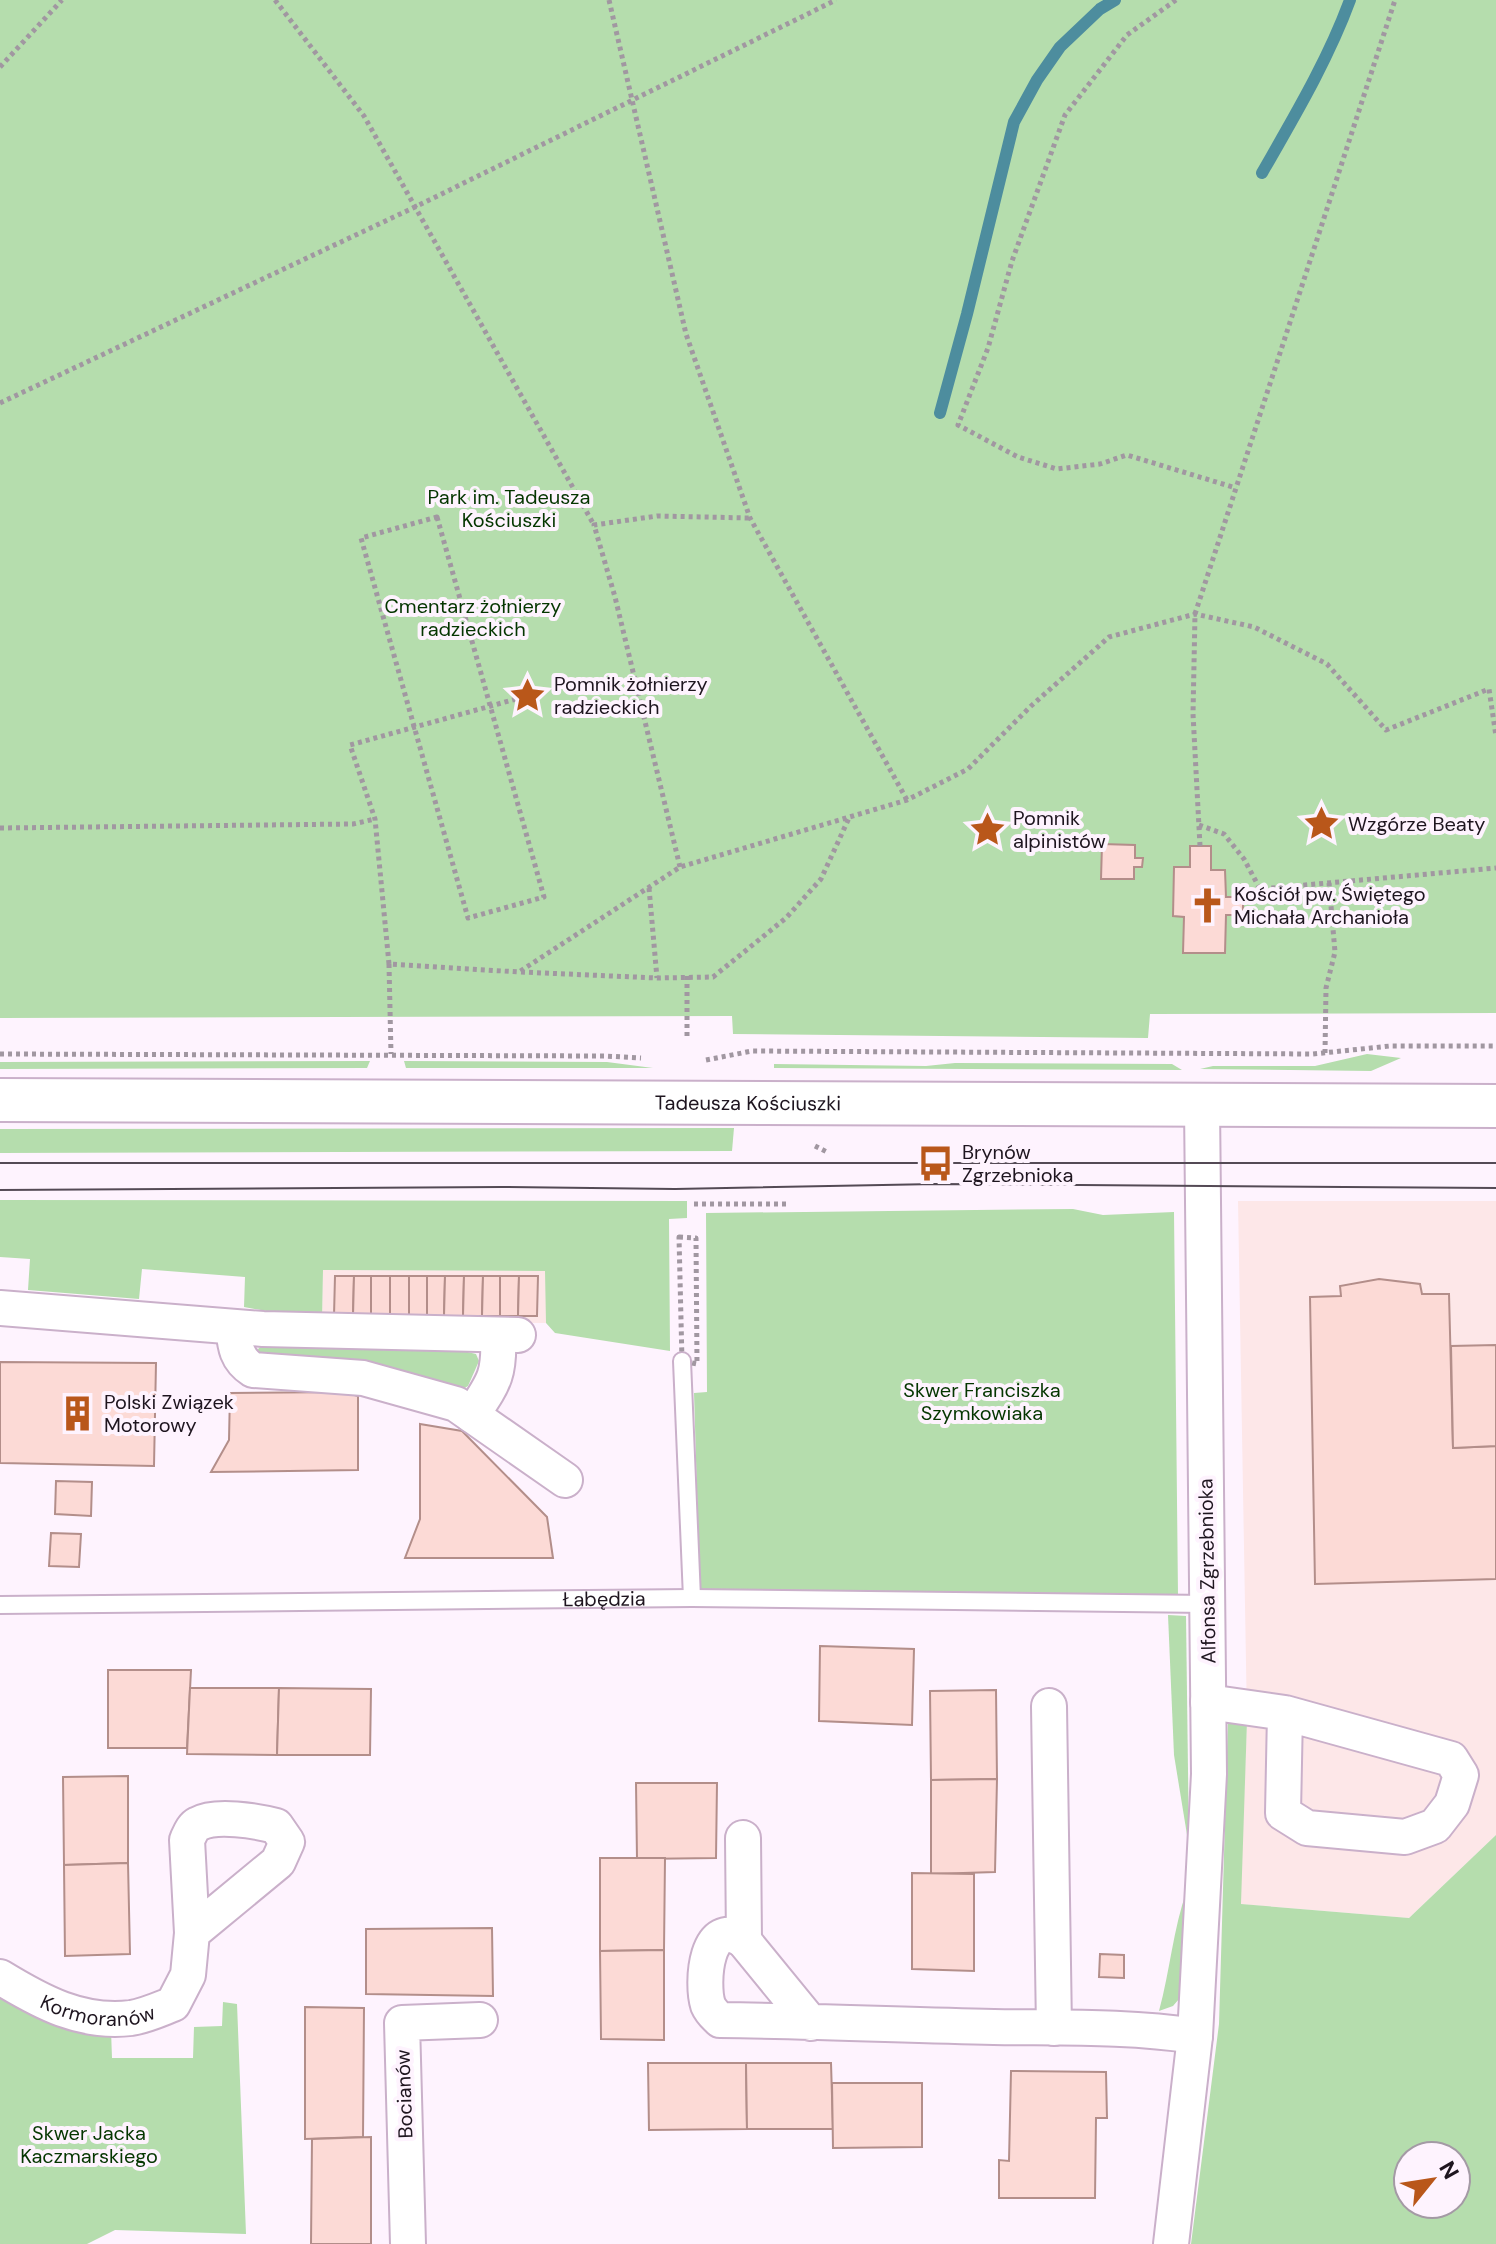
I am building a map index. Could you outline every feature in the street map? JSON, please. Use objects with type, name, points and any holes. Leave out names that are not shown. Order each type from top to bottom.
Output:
[{"type":"street","name":"Tadeusza Kościuszki","points":[[0,1100],[1496,1106]]},
{"type":"street","name":"Alfonsa Zgrzebnioka","points":[[1171,2244],[1195,2036],[1205,1861],[1208,1604],[1202,1106]]},
{"type":"street","points":[[0,1308],[233,1327],[508,1335],[499,1357],[496,1379],[472,1415]]},
{"type":"street","points":[[233,1327],[235,1349],[243,1364],[253,1370],[363,1378],[456,1404],[565,1480]]},
{"type":"street","points":[[1208,1702],[1285,1713],[1451,1759],[1461,1775],[1452,1804],[1435,1826],[1405,1837],[1307,1828],[1283,1813],[1285,1713]]},
{"type":"street","points":[[1049,1706],[1054,2028]]},
{"type":"street","points":[[743,1838],[744,1941]]},
{"type":"street","name":"Kormoranów","points":[[0,1977],[48,2006],[84,2017],[131,2018],[173,2004],[188,1975],[192,1933]]},
{"type":"street","points":[[811,2023],[744,1941],[735,1934],[715,1940],[708,1951],[706,1997],[710,2010],[720,2020],[811,2023],[1148,2029],[1195,2036]]},
{"type":"street","name":"Bocianów","points":[[408,2244],[402,2023],[480,2020]]},
{"type":"lane","points":[[689,1362],[692,1598]]},
{"type":"lane","name":"Łabędzia","points":[[0,1605],[692,1598],[1208,1604]]},
{"type":"path","points":[[0,67],[62,0]]},
{"type":"path","points":[[275,0],[364,116],[594,525],[615,597],[680,867]]},
{"type":"path","points":[[609,0],[686,334],[750,518],[907,800]]},
{"type":"path","points":[[0,403],[415,207],[836,0]]},
{"type":"path","points":[[1176,0],[1127,35],[1065,115],[1012,261],[988,348],[958,425],[1018,457],[1057,469],[1100,464],[1127,455],[1236,488]]},
{"type":"path","points":[[1200,846],[1193,714],[1195,614],[1395,0]]},
{"type":"path","points":[[594,525],[657,516],[750,518]]},
{"type":"path","points":[[437,517],[490,707],[544,897],[468,918],[361,538],[437,517]]},
{"type":"path","points":[[519,972],[680,867],[907,800],[968,769],[1031,706],[1109,637],[1195,614],[1254,627],[1327,664],[1386,730],[1489,689],[1496,736]]},
{"type":"path","points":[[391,1054],[389,964],[375,819],[350,745],[516,699]]},
{"type":"path","points":[[389,964],[657,978],[713,977],[786,918],[821,879],[850,817]]},
{"type":"path","points":[[0,828],[353,824],[375,819]]},
{"type":"path","points":[[1199,825],[1224,834],[1244,859],[1260,889],[1496,868]]},
{"type":"path","points":[[1325,1053],[1326,988],[1335,952],[1329,883]]},
{"type":"path","points":[[649,887],[657,978]]},
{"type":"path","points":[[687,976],[687,1040]]},
{"type":"path","points":[[701,1061],[752,1051],[1325,1053],[1402,1046],[1496,1046]]},
{"type":"path","points":[[0,1054],[391,1054],[619,1056],[649,1059]]},
{"type":"path","points":[[694,1204],[789,1204]]},
{"type":"path","points":[[679,1237],[696,1238],[689,1362],[679,1237]]},
{"type":"shaded area","points":[[1238,1201],[1496,1201],[1496,1835],[1409,1918],[1240,1904],[1247,1721]]},
{"type":"shaded area","points":[[323,1270],[546,1271],[546,1323],[322,1321]]},
{"type":"green space","name":"Park im. Tadeusza Kościuszki","points":[[0,0],[1496,0],[1496,1013],[1150,1014],[1148,1038],[733,1034],[732,1016],[0,1018]]},
{"type":"green space","points":[[1367,1054],[1401,1058],[1371,1071],[1200,1069],[1213,1066],[1315,1066]]},
{"type":"green space","points":[[370,1061],[367,1068],[0,1069],[0,1062]]},
{"type":"green space","points":[[404,1061],[607,1062],[653,1068],[406,1068]]},
{"type":"green space","points":[[955,1063],[1172,1064],[1182,1070],[774,1068],[774,1064],[926,1066]]},
{"type":"green space","points":[[734,1128],[732,1151],[0,1153],[0,1129]]},
{"type":"green space","points":[[0,1200],[687,1201],[687,1218],[669,1219],[670,1351],[555,1333],[546,1323],[545,1271],[323,1270],[322,1321],[244,1307],[245,1277],[142,1269],[139,1299],[28,1290],[30,1259],[0,1257]]},
{"type":"green space","name":"Skwer Franciszka Szymkowiaka","points":[[1073,1209],[1103,1215],[1174,1212],[1178,1596],[700,1591],[694,1393],[707,1392],[706,1213]]},
{"type":"green space","points":[[263,1345],[463,1351],[476,1354],[479,1361],[468,1386],[460,1391],[259,1355],[258,1349]]},
{"type":"green space","points":[[1168,1615],[1186,1616],[1189,1847],[1174,1755]]},
{"type":"green space","points":[[1228,1720],[1247,1721],[1241,1904],[1409,1918],[1496,1835],[1496,2244],[1191,2244],[1219,2024]]},
{"type":"green space","points":[[1187,1890],[1179,1999],[1173,2006],[1159,2011],[1178,1920]]},
{"type":"green space","name":"Skwer Jacka Kaczmarskiego","points":[[0,1992],[111,2030],[112,2058],[193,2058],[194,2027],[222,2026],[223,2002],[237,2004],[246,2234],[115,2230],[87,2244],[0,2244]]},
{"type":"building","points":[[1102,844],[1135,845],[1135,858],[1143,858],[1142,867],[1134,867],[1134,879],[1101,879]]},
{"type":"building","name":"Kościół pw. Świętego Michała Archanioła","points":[[1190,846],[1211,846],[1211,870],[1225,870],[1226,897],[1243,897],[1243,915],[1226,915],[1225,953],[1183,953],[1184,917],[1173,916],[1174,867],[1190,867]]},
{"type":"building","points":[[335,1276],[354,1276],[353,1316],[334,1316]]},
{"type":"building","points":[[354,1276],[371,1276],[371,1316],[353,1316]]},
{"type":"building","points":[[371,1276],[390,1276],[390,1316],[371,1316]]},
{"type":"building","points":[[390,1276],[409,1276],[409,1316],[390,1316]]},
{"type":"building","points":[[409,1276],[427,1276],[427,1316],[409,1316]]},
{"type":"building","points":[[427,1276],[445,1276],[444,1316],[427,1316]]},
{"type":"building","points":[[445,1276],[464,1276],[463,1316],[444,1316]]},
{"type":"building","points":[[464,1276],[483,1276],[482,1316],[463,1316]]},
{"type":"building","points":[[483,1276],[500,1276],[500,1316],[482,1316]]},
{"type":"building","points":[[500,1276],[519,1276],[518,1316],[500,1316]]},
{"type":"building","points":[[519,1276],[538,1276],[537,1316],[518,1316]]},
{"type":"building","points":[[1379,1279],[1420,1284],[1422,1294],[1449,1294],[1453,1448],[1496,1446],[1496,1579],[1315,1584],[1310,1297],[1341,1296],[1340,1286]]},
{"type":"building","points":[[1496,1345],[1496,1446],[1453,1448],[1451,1346]]},
{"type":"building","name":"Polski Związek Motorowy","points":[[0,1362],[156,1363],[154,1466],[0,1463]]},
{"type":"building","points":[[344,1392],[358,1396],[358,1470],[211,1472],[229,1440],[230,1393]]},
{"type":"building","points":[[420,1424],[462,1431],[547,1517],[553,1558],[405,1558],[420,1519]]},
{"type":"building","points":[[56,1481],[92,1482],[91,1516],[55,1514]]},
{"type":"building","points":[[51,1533],[81,1534],[79,1567],[49,1566]]},
{"type":"building","points":[[820,1646],[914,1649],[912,1725],[819,1721]]},
{"type":"building","points":[[108,1670],[191,1670],[187,1748],[108,1748]]},
{"type":"building","points":[[190,1688],[279,1688],[277,1755],[187,1754]]},
{"type":"building","points":[[279,1688],[371,1689],[370,1755],[277,1755]]},
{"type":"building","points":[[996,1690],[997,1779],[931,1780],[930,1691]]},
{"type":"building","points":[[128,1776],[128,1863],[64,1865],[63,1777]]},
{"type":"building","points":[[997,1779],[995,1872],[931,1874],[931,1780]]},
{"type":"building","points":[[636,1783],[717,1783],[716,1858],[637,1859]]},
{"type":"building","points":[[600,1858],[665,1858],[664,1950],[600,1951]]},
{"type":"building","points":[[128,1863],[130,1954],[65,1956],[64,1865]]},
{"type":"building","points":[[912,1873],[974,1874],[974,1971],[912,1969]]},
{"type":"building","points":[[492,1928],[493,1996],[366,1994],[366,1929]]},
{"type":"building","points":[[664,1950],[664,2040],[601,2039],[600,1951]]},
{"type":"building","points":[[1100,1954],[1124,1955],[1124,1978],[1099,1977]]},
{"type":"building","points":[[305,2007],[364,2008],[363,2137],[305,2139]]},
{"type":"building","points":[[648,2063],[746,2063],[747,2129],[649,2130]]},
{"type":"building","points":[[746,2063],[831,2063],[833,2129],[747,2129]]},
{"type":"building","points":[[1011,2071],[1106,2072],[1107,2118],[1096,2118],[1095,2198],[999,2198],[999,2160],[1009,2161]]},
{"type":"building","points":[[832,2083],[922,2083],[922,2147],[833,2148]]},
{"type":"building","points":[[371,2137],[371,2244],[311,2244],[312,2139]]},
{"type":"waterway","points":[[940,413],[1014,122],[1060,47],[1100,9],[1115,0]]},
{"type":"waterway","points":[[1262,173],[1321,66],[1350,0]]},
{"type":"tram line","points":[[0,1163],[1496,1163]]},
{"type":"tram line","points":[[0,1190],[675,1189],[936,1184],[1496,1188]]},
{"type":"place","name":"Pomnik żołnierzy radzieckich","points":[[528,695]]},
{"type":"place","name":"Wzgórze Beaty","points":[[1322,824]]},
{"type":"place","name":"Pomnik alpinistów","points":[[987,830]]},
{"type":"place","name":"Kościół pw. Świętego Michała Archanioła","points":[[1208,906]]},
{"type":"place","name":"Brynów Zgrzebnioka","points":[[936,1164]]},
{"type":"place","name":"Polski Związek Motorowy","points":[[78,1413]]},
{"type":"park label","name":"Cmentarz żołnierzy radzieckich","points":[[473,618]]}]
